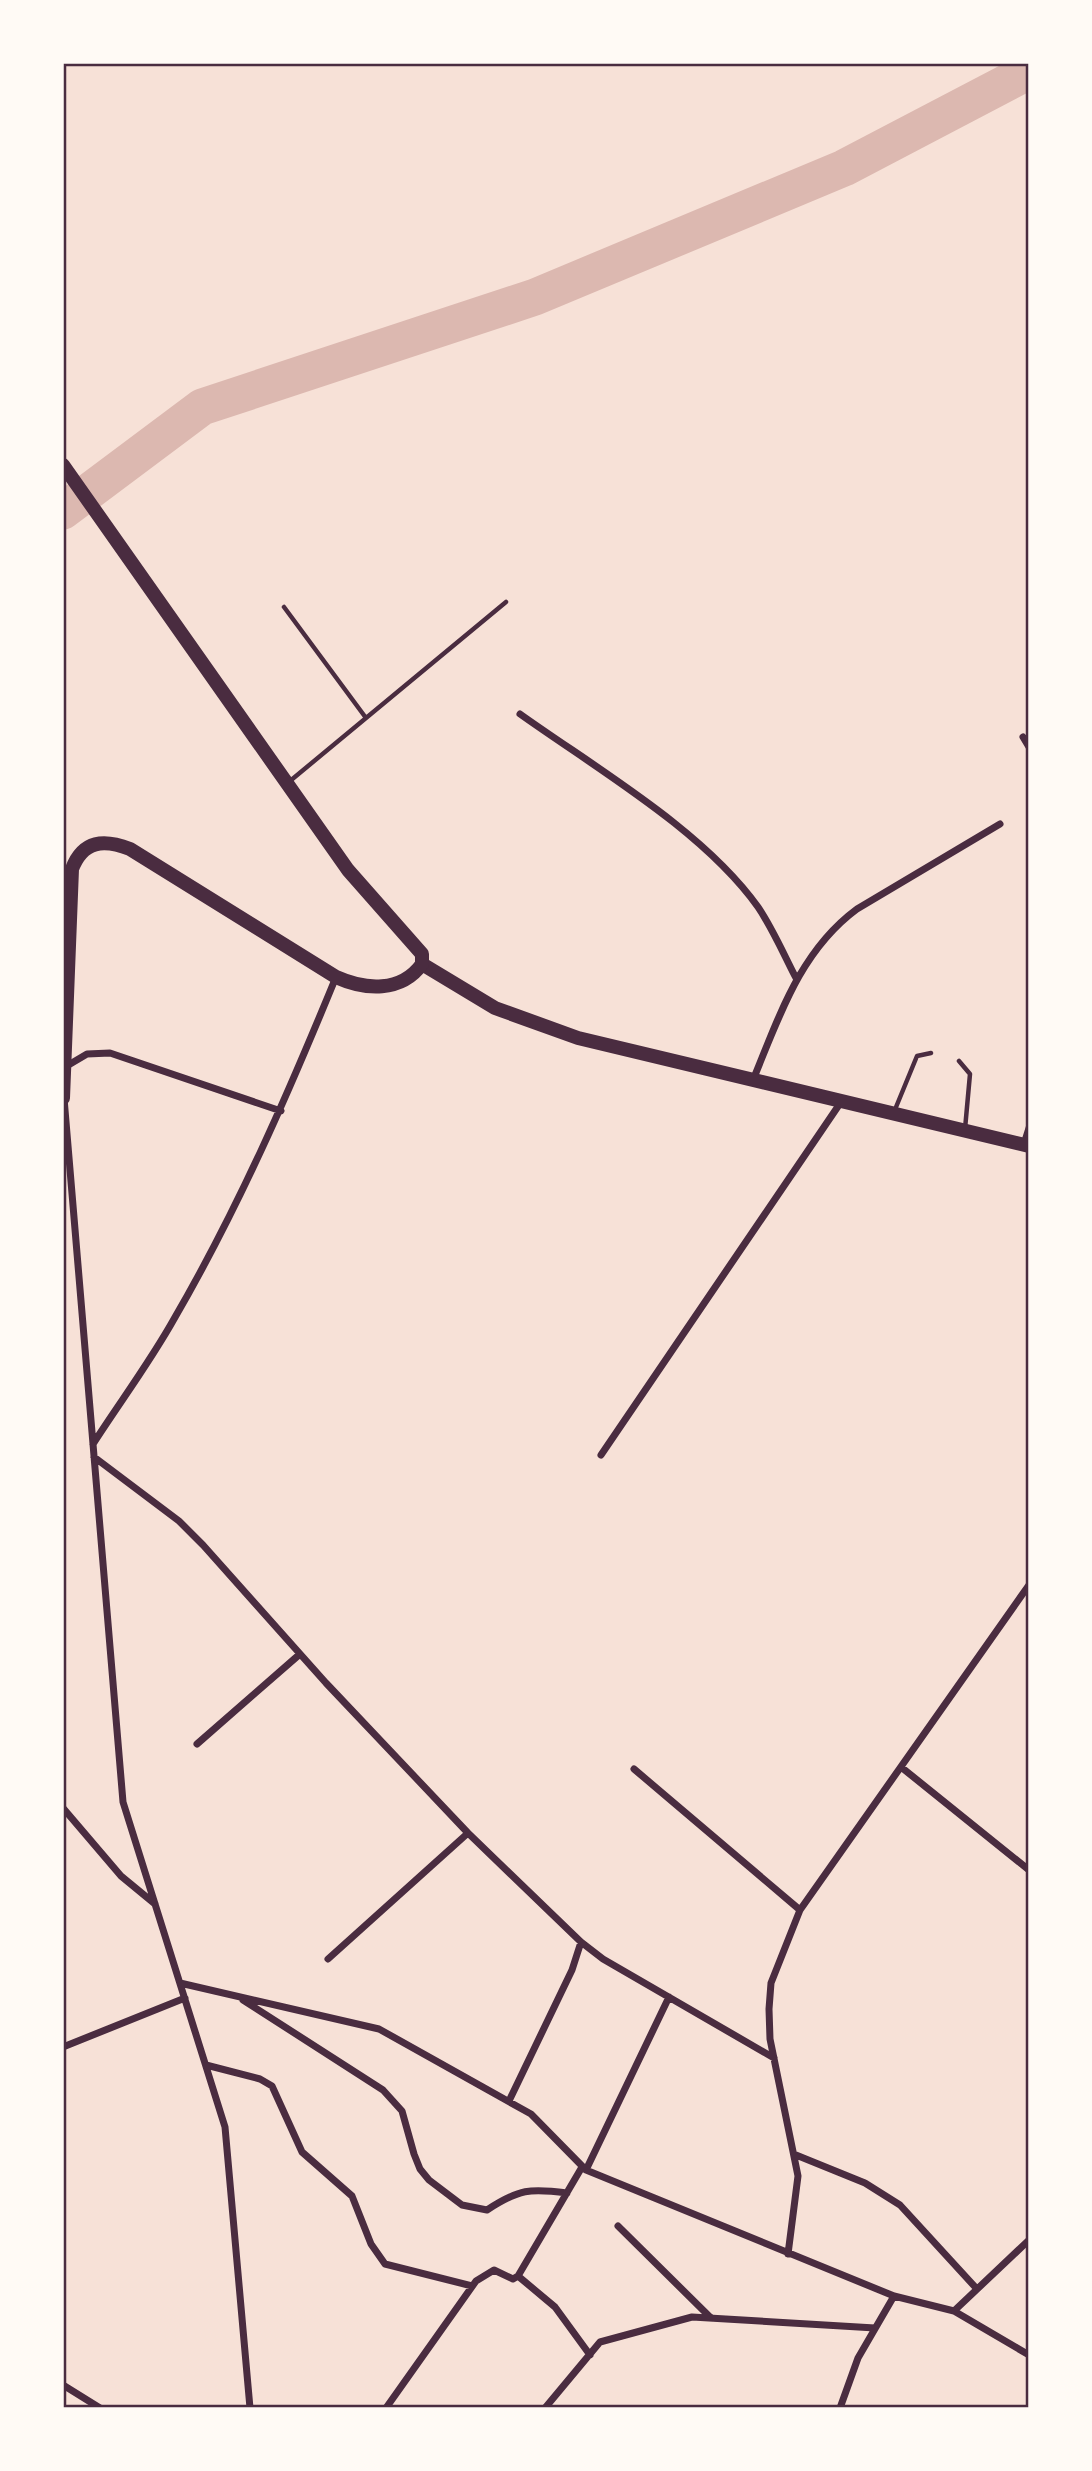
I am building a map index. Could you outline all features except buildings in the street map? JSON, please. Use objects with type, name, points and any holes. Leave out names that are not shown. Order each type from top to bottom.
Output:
[{"type":"main road","points":[[63,465],[348,870],[422,954],[422,964],[409,979],[383,987],[352,984],[336,977],[130,849],[99,842],[86,847],[76,857],[72,869],[63,1097]]},
{"type":"main road","points":[[422,964],[495,1008],[579,1038],[1026,1145]]},
{"type":"street","points":[[520,714],[685,833],[714,859],[759,909],[796,978]]},
{"type":"street","points":[[1023,737],[1029,747]]},
{"type":"street","points":[[753,1080],[796,978],[813,953],[857,909],[1000,824]]},
{"type":"street","points":[[93,1444],[173,1321],[281,1111],[336,977]]},
{"type":"street","points":[[65,1067],[86,1054],[110,1053],[281,1111]]},
{"type":"street","points":[[63,1097],[123,1802],[225,2127],[250,2408]]},
{"type":"street","points":[[601,1455],[841,1102]]},
{"type":"street","points":[[94,1457],[179,1521],[468,1833],[581,1942],[603,1959],[774,2058]]},
{"type":"street","points":[[788,2254],[797,2197],[796,2155],[774,2058],[769,2009],[771,1983],[800,1910],[1029,1586]]},
{"type":"street","points":[[197,1744],[300,1654]]},
{"type":"street","points":[[901,1767],[1029,1870]]},
{"type":"street","points":[[634,1769],[800,1910]]},
{"type":"street","points":[[63,1808],[127,1882],[155,1904]]},
{"type":"street","points":[[328,1959],[468,1833]]},
{"type":"street","points":[[509,2101],[572,1970],[581,1942]]},
{"type":"street","points":[[180,1983],[379,2029],[531,2114],[584,2169],[894,2296],[954,2311],[1029,2355]]},
{"type":"street","points":[[237,1996],[383,2090],[402,2111],[419,2169],[462,2205],[487,2210],[518,2191],[567,2193]]},
{"type":"street","points":[[386,2408],[472,2286],[484,2274],[494,2270],[513,2280],[518,2276],[584,2169],[669,1997]]},
{"type":"street","points":[[63,2047],[185,1998]]},
{"type":"street","points":[[206,2065],[260,2079],[272,2086],[302,2151],[352,2196],[371,2244],[385,2264],[472,2286]]},
{"type":"street","points":[[796,2155],[865,2183],[894,2200],[977,2289]]},
{"type":"street","points":[[618,2226],[711,2318]]},
{"type":"street","points":[[954,2311],[1029,2240]]},
{"type":"street","points":[[518,2276],[555,2308],[590,2355]]},
{"type":"street","points":[[839,2408],[858,2358],[894,2296]]},
{"type":"street","points":[[545,2408],[600,2342],[692,2317],[875,2328]]},
{"type":"street","points":[[63,2385],[100,2408]]},
{"type":"lane","points":[[286,784],[506,602]]},
{"type":"lane","points":[[284,607],[366,718]]},
{"type":"lane","points":[[894,1113],[917,1056],[931,1053]]},
{"type":"lane","points":[[960,1061],[970,1074],[964,1130]]},
{"type":"lane","points":[[1026,1145],[1029,1124]]},
{"type":"waterway","points":[[63,511],[202,407],[535,297],[844,168],[1029,71]]}]
